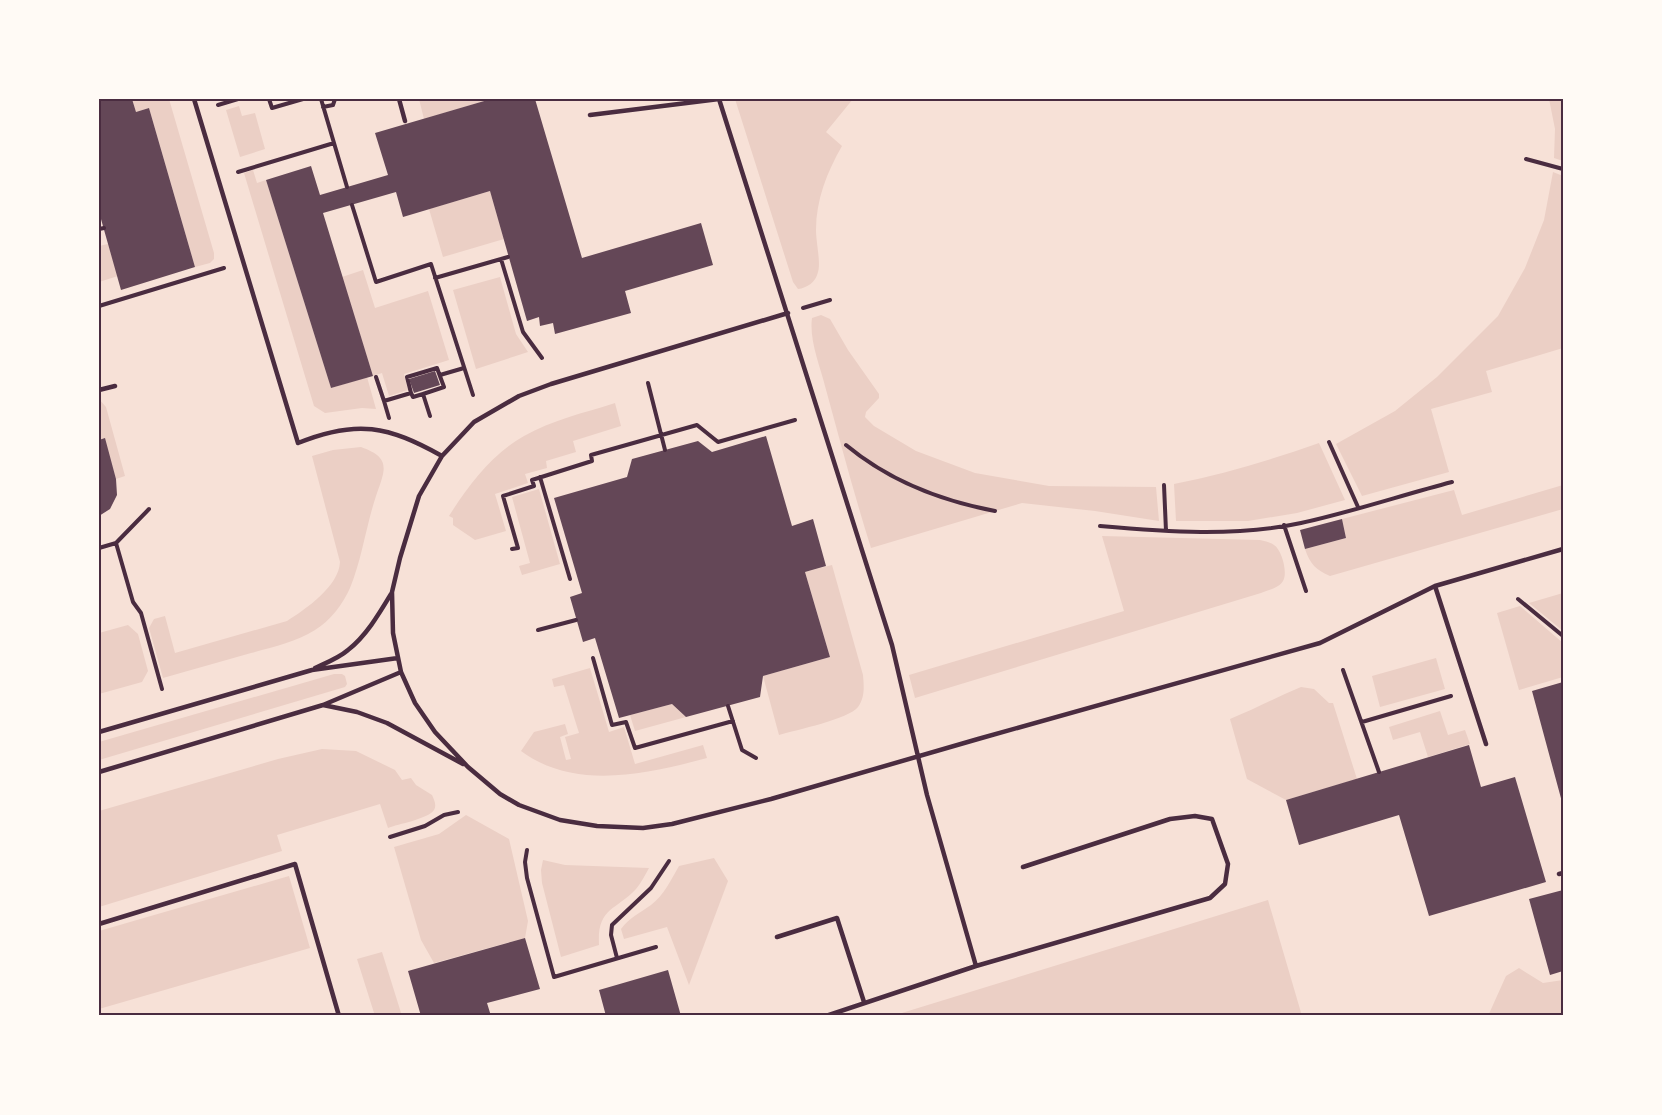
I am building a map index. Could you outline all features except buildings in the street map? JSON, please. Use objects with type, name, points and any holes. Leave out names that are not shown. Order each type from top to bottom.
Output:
[{"type":"lane","points":[[194,99],[298,443],[320,434],[362,427],[391,432],[442,456]]},
{"type":"lane","points":[[399,99],[405,122]]},
{"type":"lane","points":[[590,115],[719,99],[892,645],[917,757],[976,966]]},
{"type":"lane","points":[[788,313],[551,384],[519,396],[474,422],[442,456],[420,496],[400,558],[392,592],[393,633],[401,672],[415,703],[435,732],[468,767],[500,794],[519,805],[560,820],[597,826],[644,828],[672,824],[771,799],[1320,644],[1436,586],[1563,549]]},
{"type":"lane","points":[[99,390],[115,386]]},
{"type":"lane","points":[[1436,586],[1485,744]]},
{"type":"lane","points":[[312,670],[347,651],[378,616],[392,592]]},
{"type":"lane","points":[[99,732],[312,670],[398,658]]},
{"type":"lane","points":[[99,772],[323,705],[401,672]]},
{"type":"lane","points":[[323,705],[357,712],[387,723],[468,767]]},
{"type":"lane","points":[[826,1016],[976,966],[1210,898],[1225,884],[1228,864],[1212,819],[1195,816],[1170,819],[1023,867]]},
{"type":"lane","points":[[99,924],[295,864],[339,1016]]},
{"type":"lane","points":[[777,937],[837,918],[864,1002]]},
{"type":"path","points":[[218,105],[238,99]]},
{"type":"path","points":[[269,99],[272,108],[303,99]]},
{"type":"path","points":[[321,99],[347,188]]},
{"type":"path","points":[[323,107],[333,105],[335,99]]},
{"type":"path","points":[[238,172],[334,143]]},
{"type":"path","points":[[1526,159],[1563,169]]},
{"type":"path","points":[[352,205],[376,282],[431,264],[473,395]]},
{"type":"path","points":[[435,278],[508,257]]},
{"type":"path","points":[[501,259],[523,332],[542,358]]},
{"type":"path","points":[[99,306],[224,268]]},
{"type":"path","points":[[788,313],[830,300]]},
{"type":"path","points":[[437,368],[440,375],[444,387],[413,397],[407,377],[437,368]]},
{"type":"path","points":[[440,375],[464,368]]},
{"type":"path","points":[[376,377],[389,418]]},
{"type":"path","points":[[648,383],[665,450]]},
{"type":"path","points":[[384,401],[411,393]]},
{"type":"path","points":[[423,394],[429,416]]},
{"type":"path","points":[[512,549],[518,548],[503,496],[534,486],[532,480],[592,460],[591,455],[697,425],[718,442],[795,420]]},
{"type":"path","points":[[839,438],[878,467],[909,484],[963,505],[995,511]]},
{"type":"path","points":[[1329,442],[1358,507]]},
{"type":"path","points":[[540,477],[570,579]]},
{"type":"path","points":[[1100,526],[1166,531],[1250,530],[1301,523],[1452,482]]},
{"type":"path","points":[[1164,485],[1166,531]]},
{"type":"path","points":[[99,548],[116,543],[149,508]]},
{"type":"path","points":[[1284,525],[1306,591]]},
{"type":"path","points":[[116,543],[133,602],[141,613],[162,689]]},
{"type":"path","points":[[1518,599],[1563,636]]},
{"type":"path","points":[[538,630],[576,620]]},
{"type":"path","points":[[593,658],[612,725],[626,722],[635,748],[733,721]]},
{"type":"path","points":[[1343,670],[1379,772]]},
{"type":"path","points":[[1362,722],[1451,696]]},
{"type":"path","points":[[728,706],[742,750],[756,758]]},
{"type":"path","points":[[390,837],[425,826],[444,815],[458,812]]},
{"type":"path","points":[[527,850],[525,862],[527,878],[554,977],[656,947]]},
{"type":"path","points":[[617,958],[611,934],[614,921],[651,888],[669,861]]},
{"type":"shaded area","points":[[132,99],[169,99],[214,253],[214,259],[210,263],[195,267],[149,108],[136,112]]},
{"type":"shaded area","points":[[419,99],[491,99],[424,119]]},
{"type":"shaded area","points":[[735,99],[853,99],[826,132],[842,146],[827,176],[820,197],[816,230],[819,263],[817,276],[811,284],[805,287],[798,289],[793,282]]},
{"type":"shaded area","points":[[1549,99],[1563,99],[1563,161],[1554,158],[1555,129]]},
{"type":"shaded area","points":[[239,106],[242,116],[255,113],[265,149],[240,157],[226,110]]},
{"type":"shaded area","points":[[253,170],[257,183],[266,180],[331,388],[367,377],[376,409],[362,408],[325,413],[314,406],[244,173]]},
{"type":"shaded area","points":[[1553,172],[1563,176],[1563,348],[1486,371],[1492,392],[1431,409],[1449,472],[1362,496],[1336,444],[1395,411],[1437,377],[1498,316],[1525,268],[1544,220]]},
{"type":"shaded area","points":[[490,191],[504,239],[443,257],[429,209]]},
{"type":"shaded area","points":[[108,244],[118,276],[99,282],[99,246]]},
{"type":"shaded area","points":[[363,270],[375,308],[428,291],[449,360],[404,374],[408,390],[389,396],[382,373],[373,376],[342,277]]},
{"type":"shaded area","points":[[500,277],[516,334],[528,352],[476,369],[453,290]]},
{"type":"shaded area","points":[[821,315],[830,319],[848,350],[879,394],[879,398],[866,412],[865,417],[874,426],[916,451],[975,473],[1049,486],[1156,487],[1159,521],[1022,503],[871,548],[813,344],[812,318]]},
{"type":"shaded area","points":[[99,399],[106,407],[125,476],[116,479],[104,439],[99,440]]},
{"type":"shaded area","points":[[615,403],[621,426],[573,441],[576,452],[546,461],[547,468],[525,474],[528,483],[495,494],[506,531],[475,540],[453,525],[453,518],[449,516],[464,493],[491,461],[512,443],[568,417]]},
{"type":"shaded area","points":[[1319,443],[1345,500],[1297,513],[1248,521],[1176,521],[1174,484],[1247,466]]},
{"type":"shaded area","points":[[361,447],[378,456],[384,466],[354,577],[336,612],[321,626],[292,641],[163,678],[149,628],[154,619],[165,616],[175,653],[287,621],[328,588],[334,580],[340,562],[312,456],[333,450]]},
{"type":"shaded area","points":[[1563,485],[1563,509],[1330,576],[1314,566],[1305,549],[1346,538],[1342,519],[1454,490],[1462,515]]},
{"type":"shaded area","points":[[539,489],[560,564],[522,575],[519,566],[530,563],[512,497]]},
{"type":"shaded area","points":[[1102,536],[1269,542],[1282,556],[1284,577],[1279,585],[1261,593],[915,698],[909,675],[1124,611]]},
{"type":"shaded area","points":[[832,565],[863,675],[862,700],[858,707],[844,716],[779,735],[763,676],[830,657],[805,572]]},
{"type":"shaded area","points":[[1563,593],[1563,631],[1529,603]]},
{"type":"shaded area","points":[[1520,606],[1563,643],[1563,677],[1519,690],[1497,613]]},
{"type":"shaded area","points":[[128,625],[138,634],[148,671],[142,682],[99,694],[99,633]]},
{"type":"shaded area","points":[[1436,658],[1445,689],[1380,707],[1372,676]]},
{"type":"shaded area","points":[[590,668],[609,732],[624,727],[635,764],[703,745],[707,758],[660,769],[612,776],[564,771],[542,763],[521,751],[534,732],[565,724],[568,734],[560,737],[566,760],[571,759],[565,737],[579,733],[564,685],[554,687],[552,679]]},
{"type":"shaded area","points":[[334,674],[345,676],[347,684],[345,687],[99,760],[99,742]]},
{"type":"shaded area","points":[[1301,687],[1314,689],[1329,703],[1333,703],[1357,779],[1286,800],[1247,779],[1230,719]]},
{"type":"shaded area","points":[[672,704],[686,717],[635,731],[630,715]]},
{"type":"shaded area","points":[[1440,711],[1448,735],[1465,730],[1470,744],[1428,757],[1420,732],[1393,740],[1389,727]]},
{"type":"shaded area","points":[[322,749],[356,751],[395,770],[402,780],[411,778],[416,785],[432,795],[434,810],[419,819],[388,828],[380,804],[277,835],[282,851],[99,907],[99,811],[278,759]]},
{"type":"shaded area","points":[[466,815],[509,839],[528,921],[525,938],[434,963],[421,940],[394,847],[439,834]]},
{"type":"shaded area","points":[[714,858],[728,881],[689,985],[667,927],[624,939],[621,929],[660,897],[679,866]]},
{"type":"shaded area","points":[[543,860],[565,865],[649,868],[636,889],[604,917],[599,933],[599,945],[561,957],[542,883]]},
{"type":"shaded area","points":[[289,876],[310,948],[99,1009],[99,931]]},
{"type":"shaded area","points":[[1268,900],[1302,1016],[892,1016]]},
{"type":"shaded area","points":[[382,952],[402,1016],[375,1016],[357,959]]},
{"type":"shaded area","points":[[1519,968],[1543,983],[1563,980],[1563,1016],[1488,1016],[1506,976]]}]
